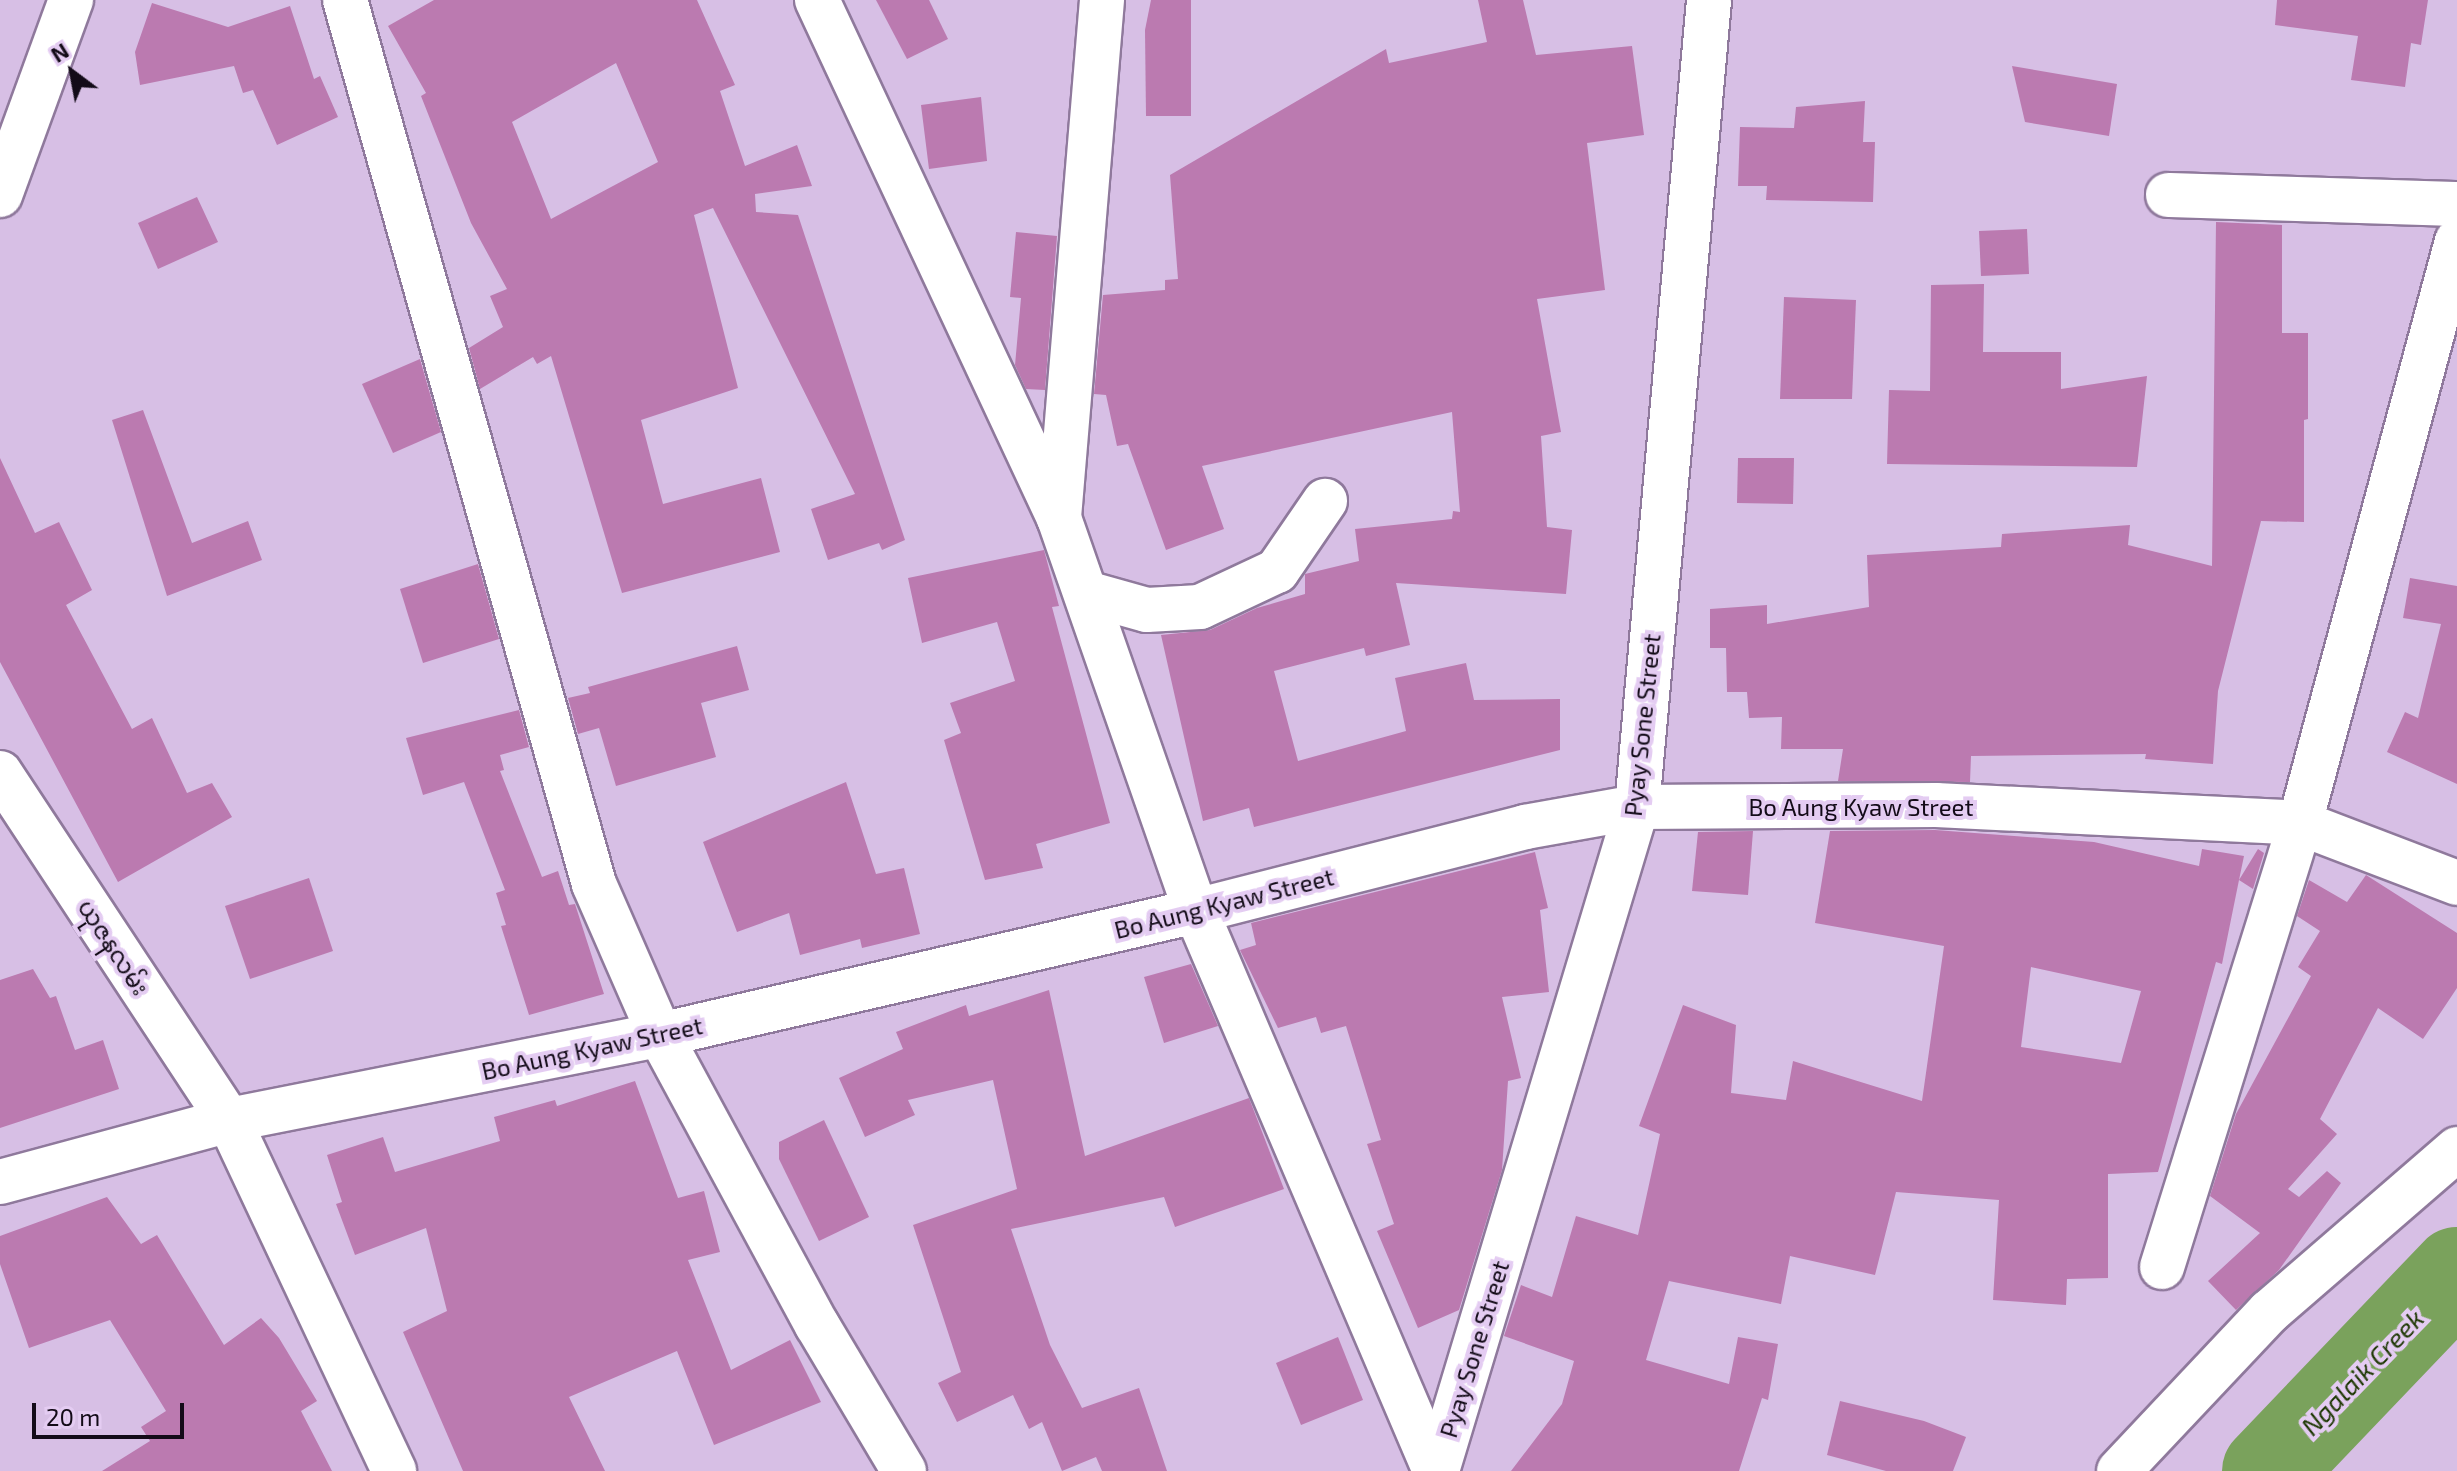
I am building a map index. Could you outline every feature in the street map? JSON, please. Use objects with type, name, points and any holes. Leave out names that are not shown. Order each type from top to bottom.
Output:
[{"type":"street","points":[[0,195],[71,0]]},
{"type":"street","points":[[345,0],[594,884],[660,1035],[817,1325],[904,1471]]},
{"type":"street","points":[[817,0],[1059,518],[1196,911],[1436,1471]]},
{"type":"street","points":[[1059,518],[1102,0]]},
{"type":"street","name":"Pyay Sone Street","points":[[1436,1471],[1637,807],[1709,0]]},
{"type":"street","points":[[2168,195],[2457,204]]},
{"type":"street","points":[[2162,1267],[2300,823],[2456,251]]},
{"type":"street","points":[[1086,593],[1147,610],[1200,607],[1277,571],[1325,501]]},
{"type":"street","name":"ယုဇနလမ်း","points":[[0,773],[229,1120],[394,1471]]},
{"type":"street","name":"Bo Aung Kyaw Street","points":[[0,1182],[229,1120],[660,1035],[1196,911],[1525,827],[1637,807],[1936,805],[2300,823],[2457,883]]},
{"type":"street","points":[[2119,1471],[2269,1312],[2457,1149]]},
{"type":"building","points":[[434,0],[697,0],[735,85],[720,91],[745,166],[797,145],[812,186],[755,194],[756,212],[798,215],[905,540],[882,550],[879,543],[828,560],[811,509],[855,494],[713,208],[694,215],[738,388],[641,420],[663,504],[761,478],[780,552],[622,593],[551,356],[537,364],[533,357],[480,389],[469,348],[503,327],[490,296],[507,289],[471,223],[421,96],[426,93],[388,26]],"holes":[[[616,63],[658,162],[551,219],[512,122]]]},
{"type":"building","points":[[876,0],[929,0],[948,39],[907,59]]},
{"type":"building","points":[[1151,0],[1191,0],[1191,116],[1146,116],[1145,30]]},
{"type":"building","points":[[1478,0],[1523,0],[1536,55],[1632,46],[1644,135],[1587,143],[1605,290],[1537,299],[1561,432],[1541,436],[1547,527],[1572,530],[1566,594],[1396,583],[1410,645],[1366,656],[1364,648],[1274,671],[1298,761],[1406,731],[1395,678],[1466,663],[1474,700],[1560,699],[1560,750],[1254,827],[1249,808],[1203,821],[1161,635],[1210,630],[1257,608],[1305,594],[1305,574],[1359,561],[1355,529],[1452,519],[1453,511],[1460,512],[1452,412],[1202,466],[1224,529],[1166,550],[1128,444],[1117,446],[1106,395],[1094,394],[1103,295],[1165,290],[1165,280],[1178,279],[1170,175],[1386,49],[1389,63],[1487,42]]},
{"type":"building","points":[[2277,0],[2428,0],[2421,45],[2411,43],[2405,87],[2351,80],[2358,36],[2275,25]]},
{"type":"building","points":[[152,3],[228,27],[290,6],[314,79],[320,76],[338,117],[277,145],[253,90],[243,93],[234,66],[140,85],[135,52]]},
{"type":"building","points":[[2012,66],[2117,84],[2109,136],[2025,122]]},
{"type":"building","points":[[981,97],[987,161],[929,169],[921,105]]},
{"type":"building","points":[[1865,101],[1863,142],[1875,142],[1873,202],[1766,200],[1767,186],[1738,186],[1740,127],[1794,128],[1796,107]]},
{"type":"building","points":[[197,197],[218,242],[158,269],[138,223]]},
{"type":"building","points":[[2216,222],[2282,225],[2282,333],[2308,333],[2308,419],[2304,420],[2304,522],[2261,521],[2218,691],[2213,764],[2145,759],[2146,754],[1971,756],[1970,782],[1838,781],[1843,749],[1781,749],[1782,717],[1749,718],[1747,692],[1727,692],[1726,648],[1710,648],[1710,609],[1767,605],[1767,624],[1869,607],[1867,555],[2001,547],[2002,534],[2130,525],[2128,545],[2212,566]]},
{"type":"building","points":[[2027,229],[2029,274],[1981,276],[1979,231]]},
{"type":"building","points":[[1016,232],[1057,236],[1045,390],[1026,389],[1015,365],[1021,298],[1010,297]]},
{"type":"building","points":[[1984,284],[1983,352],[2061,352],[2061,389],[2147,376],[2137,467],[1887,464],[1889,390],[1930,391],[1931,285]]},
{"type":"building","points":[[1784,297],[1856,300],[1852,399],[1780,399]]},
{"type":"building","points":[[420,359],[441,432],[393,453],[362,384]]},
{"type":"building","points":[[143,410],[192,543],[248,521],[262,560],[167,596],[112,420]]},
{"type":"building","points":[[0,458],[35,533],[59,522],[92,590],[66,605],[132,729],[152,718],[187,793],[212,783],[232,817],[118,882],[0,662]]},
{"type":"building","points":[[1738,458],[1794,458],[1793,504],[1737,503]]},
{"type":"building","points":[[1044,550],[1059,606],[1052,607],[1110,823],[1036,844],[1043,868],[985,880],[944,740],[961,733],[950,703],[1015,681],[997,622],[922,643],[908,578]]},
{"type":"building","points":[[478,564],[499,639],[423,663],[400,589]]},
{"type":"building","points":[[2410,578],[2457,586],[2457,784],[2387,752],[2405,712],[2418,718],[2441,624],[2403,618]]},
{"type":"building","points":[[737,646],[749,690],[701,703],[716,757],[616,786],[599,728],[578,734],[568,698],[590,693],[588,687]]},
{"type":"building","points":[[519,710],[529,747],[500,755],[504,770],[500,771],[542,877],[558,871],[569,905],[575,904],[604,994],[529,1015],[501,926],[506,925],[496,893],[505,890],[464,782],[423,795],[406,738]]},
{"type":"building","points":[[846,782],[876,874],[904,868],[920,934],[862,948],[860,939],[800,955],[789,913],[737,932],[703,842]]},
{"type":"building","points":[[1935,830],[2094,842],[2199,866],[2202,849],[2244,856],[2222,964],[2216,962],[2158,1172],[2108,1174],[2108,1278],[2067,1279],[2066,1305],[1993,1300],[1999,1200],[1896,1192],[1875,1275],[1790,1256],[1781,1304],[1669,1281],[1646,1360],[1729,1384],[1738,1337],[1778,1344],[1768,1400],[1762,1398],[1739,1471],[1511,1471],[1562,1404],[1574,1361],[1504,1336],[1521,1285],[1552,1297],[1576,1216],[1638,1235],[1660,1134],[1639,1126],[1683,1005],[1736,1025],[1731,1093],[1786,1100],[1793,1061],[1922,1101],[1944,946],[1815,923],[1830,831]],"holes":[[[2031,967],[2141,991],[2121,1063],[2021,1047]]]},
{"type":"building","points":[[1753,831],[1748,895],[1692,891],[1698,832]]},
{"type":"building","points":[[2258,849],[2264,853],[2253,889],[2239,880]]},
{"type":"building","points":[[1535,852],[1548,908],[1540,910],[1549,992],[1502,997],[1521,1078],[1508,1081],[1502,1170],[1459,1310],[1418,1328],[1377,1231],[1394,1224],[1367,1144],[1381,1140],[1346,1026],[1321,1033],[1316,1017],[1278,1028],[1240,950],[1256,945],[1251,923]]},
{"type":"building","points":[[2366,875],[2457,933],[2457,988],[2423,1039],[2378,1008],[2320,1119],[2337,1134],[2288,1189],[2299,1197],[2327,1171],[2341,1183],[2279,1270],[2236,1310],[2208,1281],[2260,1233],[2210,1196],[2236,1114],[2311,976],[2298,967],[2320,931],[2297,916],[2309,880],[2347,902]]},
{"type":"building","points":[[309,878],[333,951],[250,979],[225,906]]},
{"type":"building","points":[[1191,964],[1218,1026],[1164,1043],[1144,977]]},
{"type":"building","points":[[33,969],[50,998],[56,996],[75,1050],[103,1040],[119,1089],[0,1128],[0,980]]},
{"type":"building","points":[[1049,990],[1085,1156],[1249,1098],[1284,1189],[1175,1227],[1164,1197],[1011,1229],[1050,1345],[1082,1408],[1139,1388],[1167,1471],[1102,1471],[1096,1457],[1062,1471],[1042,1422],[1029,1429],[1013,1395],[957,1422],[938,1383],[961,1372],[913,1225],[1017,1189],[993,1080],[908,1100],[915,1115],[865,1137],[839,1078],[903,1049],[896,1032],[966,1005],[969,1016]]},
{"type":"building","points":[[635,1081],[678,1198],[704,1191],[720,1252],[688,1260],[731,1370],[790,1340],[821,1402],[714,1445],[677,1351],[569,1397],[605,1471],[463,1471],[403,1332],[447,1311],[426,1228],[355,1255],[336,1204],[342,1202],[327,1155],[383,1137],[395,1172],[500,1141],[494,1117],[555,1100],[557,1106]]},
{"type":"building","points":[[824,1120],[869,1217],[819,1241],[779,1159],[779,1142]]},
{"type":"building","points":[[107,1197],[141,1244],[157,1235],[224,1345],[261,1318],[279,1338],[317,1401],[301,1411],[332,1471],[102,1471],[150,1441],[141,1427],[166,1411],[110,1320],[29,1348],[0,1264],[0,1236]]},
{"type":"building","points":[[1338,1337],[1363,1400],[1301,1425],[1276,1363]]},
{"type":"building","points":[[1840,1401],[1924,1421],[1966,1437],[1953,1471],[1886,1471],[1827,1455]]},
{"type":"waterway","name":"Ngalaik Creek","points":[[2268,1471],[2457,1273]]}]
